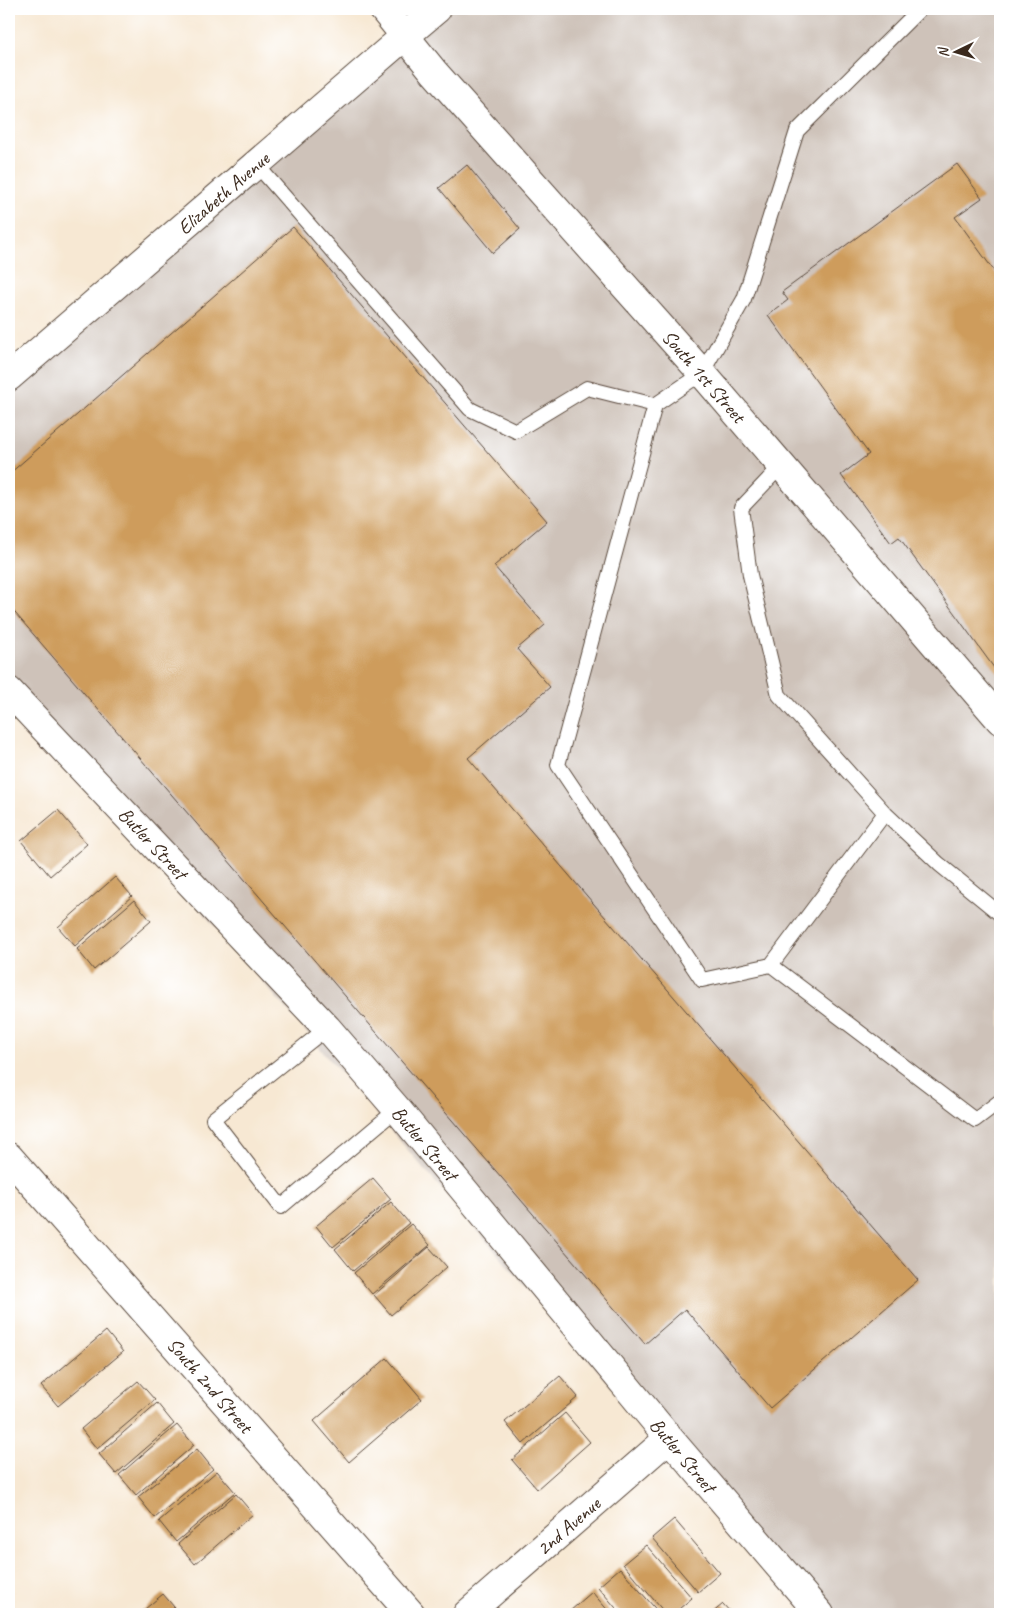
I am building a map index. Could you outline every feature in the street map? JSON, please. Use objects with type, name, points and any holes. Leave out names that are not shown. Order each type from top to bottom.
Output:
[{"type":"street","name":"South 1st Street","points":[[383,9],[434,72],[702,373],[1000,720]]},
{"type":"street","name":"Elizabeth Avenue","points":[[9,377],[437,9]]},
{"type":"street","name":"Butler Street","points":[[9,691],[327,1028],[398,1109],[669,1438],[820,1614]]},
{"type":"street","name":"South 2nd Street","points":[[9,1157],[411,1614]]},
{"type":"street","name":"2nd Avenue","points":[[467,1614],[669,1438]]},
{"type":"lane","points":[[885,813],[771,965],[702,980],[558,765],[655,405],[702,373],[744,299],[797,131],[920,9]]},
{"type":"lane","points":[[256,164],[470,409],[516,431],[586,388],[655,405]]},
{"type":"lane","points":[[782,465],[741,508],[750,575],[779,695],[885,813],[939,864],[1000,914]]},
{"type":"lane","points":[[771,965],[975,1120],[1000,1101]]},
{"type":"lane","points":[[327,1028],[213,1119],[281,1207],[398,1109]]},
{"type":"shaded area","points":[[437,9],[1000,9],[1000,1614],[808,1614],[9,688],[9,376]]},
{"type":"building","points":[[957,164],[982,198],[955,217],[1000,279],[1000,676],[899,537],[891,543],[841,475],[869,454],[768,315],[788,300],[782,292]]},
{"type":"building","points":[[467,165],[520,229],[493,253],[439,188]]},
{"type":"building","points":[[293,227],[547,521],[494,566],[545,625],[517,649],[550,687],[468,758],[918,1280],[770,1408],[685,1309],[645,1344],[9,606],[9,474]]},
{"type":"building","points":[[58,810],[87,844],[50,876],[21,841]]},
{"type":"building","points":[[115,877],[132,896],[75,946],[58,927]]},
{"type":"building","points":[[134,900],[151,921],[94,970],[77,949]]},
{"type":"building","points":[[373,1178],[391,1199],[333,1247],[316,1226]]},
{"type":"building","points":[[391,1202],[409,1223],[353,1271],[335,1249]]},
{"type":"building","points":[[411,1224],[430,1245],[372,1294],[354,1273]]},
{"type":"building","points":[[429,1247],[447,1267],[391,1315],[374,1295]]},
{"type":"building","points":[[106,1331],[123,1352],[58,1406],[41,1386]]},
{"type":"building","points":[[387,1358],[422,1399],[349,1462],[314,1421]]},
{"type":"building","points":[[560,1376],[578,1397],[523,1444],[505,1422]]},
{"type":"building","points":[[138,1381],[155,1400],[97,1449],[81,1429]]},
{"type":"building","points":[[157,1403],[174,1424],[116,1474],[99,1454]]},
{"type":"building","points":[[565,1413],[590,1442],[537,1489],[512,1460]]},
{"type":"building","points":[[177,1425],[194,1445],[136,1495],[119,1475]]},
{"type":"building","points":[[197,1449],[213,1469],[155,1518],[138,1497]]},
{"type":"building","points":[[217,1471],[235,1492],[176,1542],[159,1521]]},
{"type":"building","points":[[236,1494],[253,1514],[195,1564],[178,1544]]},
{"type":"building","points":[[674,1519],[720,1573],[698,1592],[652,1538]]},
{"type":"building","points":[[646,1545],[692,1598],[673,1614],[666,1614],[623,1564]]},
{"type":"building","points":[[620,1568],[660,1614],[621,1614],[598,1587]]},
{"type":"building","points":[[592,1592],[611,1614],[572,1614],[570,1611]]},
{"type":"building","points":[[163,1594],[180,1614],[139,1614]]},
{"type":"building","points":[[723,1604],[732,1614],[711,1614]]}]
